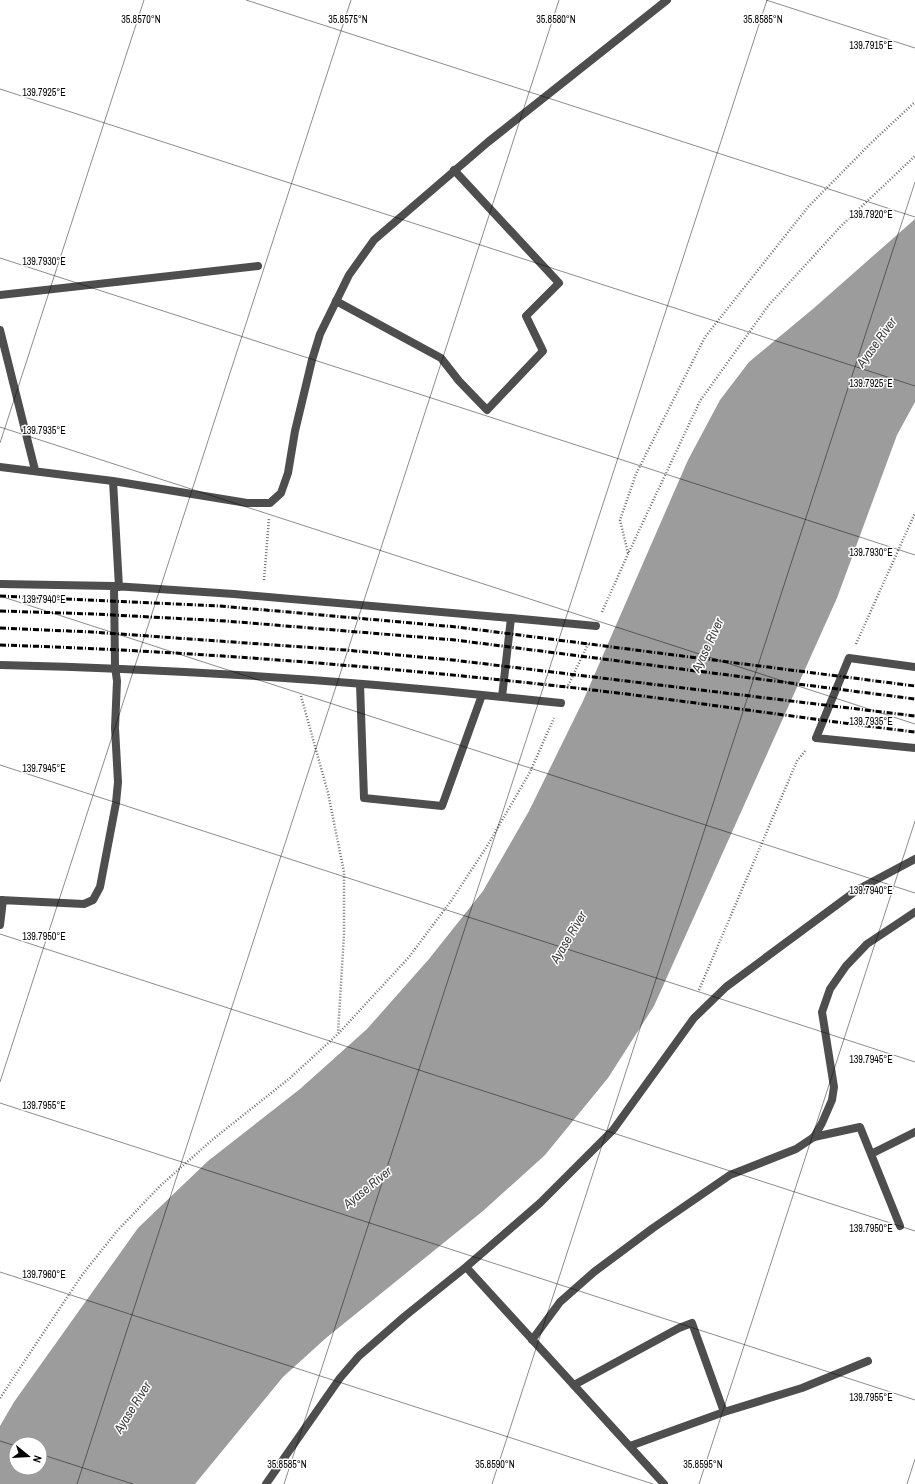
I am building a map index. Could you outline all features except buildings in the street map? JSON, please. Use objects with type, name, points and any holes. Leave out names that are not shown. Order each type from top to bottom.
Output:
[{"type":"street","points":[[0,467],[35,470],[113,481],[246,503],[270,503],[281,493],[288,473],[295,431],[312,360],[320,334],[349,275],[374,240],[454,170],[667,0]]},
{"type":"street","points":[[336,301],[441,358],[459,381],[487,410],[543,351],[526,316],[559,282],[454,170]]},
{"type":"street","points":[[0,295],[258,266]]},
{"type":"street","points":[[0,330],[35,470]]},
{"type":"street","points":[[0,925],[2,900],[84,904],[93,900],[100,887],[116,803],[118,782],[115,728],[117,681],[115,668],[117,587],[113,481]]},
{"type":"street","points":[[0,584],[117,587],[263,596],[596,626]]},
{"type":"street","points":[[502,697],[511,618]]},
{"type":"street","points":[[915,667],[849,658],[816,738],[915,748]]},
{"type":"street","points":[[0,665],[115,668],[255,675],[560,703]]},
{"type":"street","points":[[360,684],[364,798],[442,806],[482,695]]},
{"type":"street","points":[[266,1484],[340,1378],[359,1356],[540,1203],[613,1130],[694,1018],[726,987],[857,890],[915,859]]},
{"type":"street","points":[[814,1137],[832,1100],[834,1087],[822,1012],[830,989],[846,966],[867,944],[915,912]]},
{"type":"street","points":[[532,1340],[560,1302],[594,1272],[653,1228],[730,1175],[796,1149],[814,1137],[860,1127],[900,1226]]},
{"type":"street","points":[[871,1154],[915,1132]]},
{"type":"street","points":[[466,1267],[664,1484]]},
{"type":"street","points":[[574,1385],[692,1323],[724,1412]]},
{"type":"street","points":[[630,1446],[724,1412],[802,1388],[868,1361]]},
{"type":"path","points":[[628,554],[620,520],[636,474],[705,337],[808,207],[871,143],[915,102]]},
{"type":"path","points":[[0,1398],[82,1275],[117,1231],[160,1186],[212,1140],[290,1078],[338,1034],[409,957],[451,901],[486,848],[530,772],[628,554],[700,401],[768,306],[841,226],[915,156]]},
{"type":"path","points":[[263,596],[270,503]]},
{"type":"path","points":[[849,658],[915,513]]},
{"type":"path","points":[[313,680],[300,691],[328,793],[344,872],[344,934],[338,1034]]},
{"type":"path","points":[[694,1018],[697,994],[797,761],[816,738]]},
{"type":"water","name":"Ayase River","points":[[915,219],[915,402],[897,435],[837,598],[654,1006],[608,1078],[545,1155],[483,1211],[326,1338],[283,1377],[195,1484],[0,1484],[0,1426],[14,1402],[138,1228],[208,1161],[300,1089],[367,1029],[429,959],[483,891],[529,811],[583,701],[688,460],[720,400],[749,362],[814,308]]},
{"type":"railway","points":[[0,596],[220,606],[457,627],[915,686]]},
{"type":"railway","points":[[0,611],[226,621],[455,640],[915,699]]},
{"type":"railway","points":[[0,628],[92,632],[345,650],[453,660],[915,716]]},
{"type":"railway","points":[[0,645],[213,655],[425,672],[610,692],[915,732]]}]
